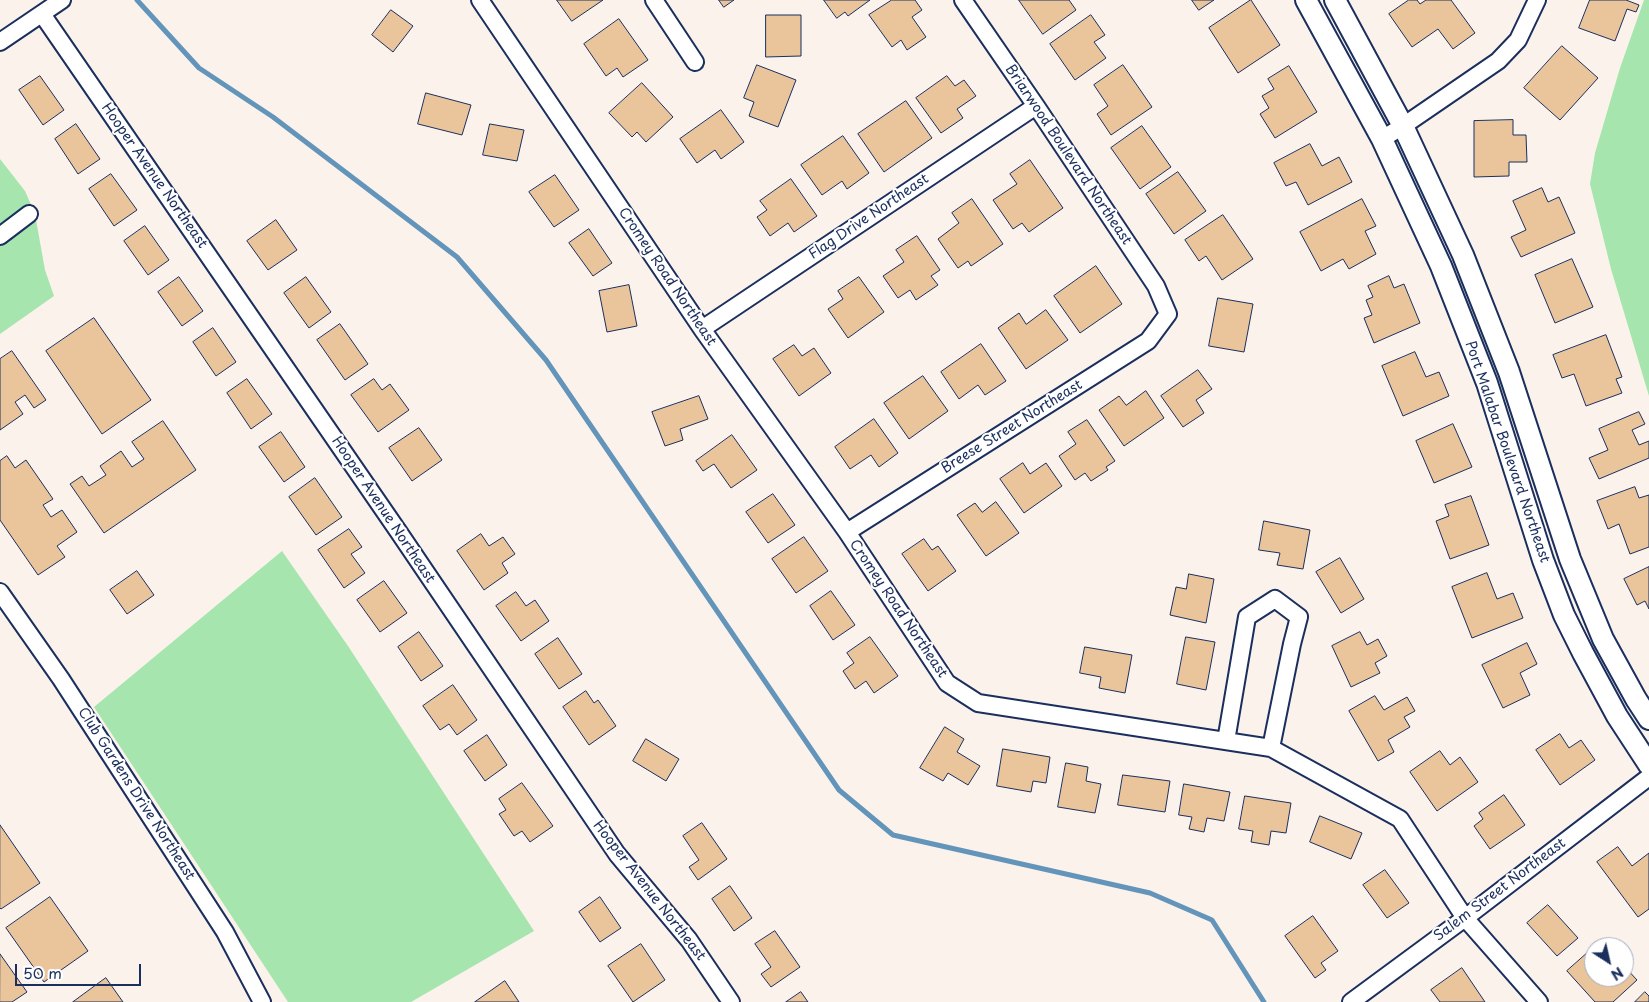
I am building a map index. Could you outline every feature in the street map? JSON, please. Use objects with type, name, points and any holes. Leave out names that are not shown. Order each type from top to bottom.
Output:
[{"type":"street","points":[[0,42],[62,0]]},
{"type":"street","name":"Cromey Road Northeast","points":[[480,0],[702,329],[847,532],[947,683],[978,703],[1271,748],[1400,819],[1465,918],[1539,1002]]},
{"type":"street","points":[[654,0],[695,62]]},
{"type":"street","name":"Briarwood Boulevard Northeast","points":[[963,0],[1156,286],[1168,314]]},
{"type":"street","name":"Port Malabar Boulevard Northeast","points":[[1306,0],[1382,139],[1441,266],[1487,383],[1546,568],[1564,615],[1617,716],[1649,765]]},
{"type":"street","name":"Port Malabar Boulevard Northeast","points":[[1335,0],[1403,126],[1463,254],[1509,372],[1570,559],[1603,639],[1649,719]]},
{"type":"street","points":[[1382,139],[1498,61],[1518,40],[1537,0]]},
{"type":"street","name":"Hooper Avenue Northeast","points":[[42,14],[617,854],[689,940],[731,1002]]},
{"type":"street","name":"Flag Drive Northeast","points":[[702,329],[1036,106]]},
{"type":"street","points":[[0,236],[29,214]]},
{"type":"street","name":"Breese Street Northeast","points":[[847,532],[1148,341],[1168,314]]},
{"type":"street","points":[[1474,351],[1498,343]]},
{"type":"street","points":[[1546,568],[1570,559]]},
{"type":"street","name":"Club Gardens Drive Northeast","points":[[0,592],[61,679],[225,932],[262,1002]]},
{"type":"street","points":[[1226,741],[1248,617],[1275,600],[1299,617],[1271,748]]},
{"type":"street","name":"Salem Street Northeast","points":[[1351,1002],[1465,918],[1649,777]]},
{"type":"green space","points":[[1644,0],[1649,0],[1649,396],[1611,269],[1590,184],[1595,153],[1620,68]]},
{"type":"green space","points":[[0,159],[25,191],[35,214],[45,270],[54,296],[0,334]]},
{"type":"green space","points":[[282,551],[348,646],[534,931],[411,1002],[288,1002],[94,707]]},
{"type":"building","points":[[557,0],[603,0],[572,21]]},
{"type":"building","points":[[719,0],[734,0],[724,7]]},
{"type":"building","points":[[824,0],[870,0],[848,16],[845,12],[837,18]]},
{"type":"building","points":[[892,0],[915,0],[922,10],[912,17],[926,37],[907,50],[901,40],[892,47],[869,15]]},
{"type":"building","points":[[1019,0],[1069,0],[1076,10],[1043,34]]},
{"type":"building","points":[[1192,0],[1214,0],[1199,10]]},
{"type":"building","points":[[1251,0],[1280,45],[1238,73],[1209,28]]},
{"type":"building","points":[[1409,0],[1417,0],[1420,4],[1426,0],[1451,0],[1475,33],[1453,49],[1438,29],[1412,47],[1389,14]]},
{"type":"building","points":[[1590,0],[1626,0],[1639,5],[1636,12],[1627,9],[1615,41],[1579,28]]},
{"type":"building","points":[[391,10],[413,26],[393,52],[372,35]]},
{"type":"building","points":[[766,15],[801,15],[801,56],[766,57]]},
{"type":"building","points":[[1091,15],[1105,35],[1094,42],[1106,58],[1075,80],[1050,44]]},
{"type":"building","points":[[619,19],[648,60],[623,77],[617,68],[606,76],[584,44]]},
{"type":"building","points":[[1562,46],[1598,78],[1560,120],[1524,88]]},
{"type":"building","points":[[757,65],[796,80],[778,127],[749,116],[754,102],[744,98]]},
{"type":"building","points":[[1123,65],[1152,107],[1111,135],[1097,114],[1108,106],[1094,85]]},
{"type":"building","points":[[1289,66],[1317,112],[1275,138],[1260,114],[1269,108],[1262,96],[1274,89],[1268,79]]},
{"type":"building","points":[[40,76],[64,110],[43,125],[19,90]]},
{"type":"building","points":[[947,76],[955,86],[964,80],[976,96],[957,109],[963,118],[941,133],[916,98]]},
{"type":"building","points":[[642,83],[673,117],[646,142],[637,132],[632,137],[609,113]]},
{"type":"building","points":[[426,93],[471,105],[462,135],[418,124]]},
{"type":"building","points":[[906,101],[932,138],[884,172],[858,134]]},
{"type":"building","points":[[721,110],[744,142],[721,159],[715,150],[697,163],[680,139]]},
{"type":"building","points":[[1513,120],[1513,135],[1526,135],[1527,162],[1509,162],[1509,176],[1474,177],[1474,121]]},
{"type":"building","points":[[76,124],[100,159],[78,174],[55,139]]},
{"type":"building","points":[[490,124],[524,130],[517,161],[483,155]]},
{"type":"building","points":[[1142,126],[1171,167],[1140,189],[1111,148]]},
{"type":"building","points":[[843,136],[869,173],[847,189],[842,181],[822,195],[801,165]]},
{"type":"building","points":[[1310,144],[1322,166],[1339,157],[1352,182],[1308,205],[1296,182],[1286,186],[1274,163]]},
{"type":"building","points":[[1030,160],[1063,208],[1029,232],[1022,223],[1013,229],[993,200],[1017,184],[1010,174]]},
{"type":"building","points":[[1178,172],[1206,211],[1174,234],[1146,194]]},
{"type":"building","points":[[111,174],[137,210],[114,226],[89,189]]},
{"type":"building","points":[[555,175],[579,210],[554,227],[529,192]]},
{"type":"building","points":[[791,179],[817,216],[794,232],[788,223],[770,236],[757,217],[767,210],[760,201]]},
{"type":"building","points":[[1542,188],[1548,202],[1559,197],[1575,233],[1521,257],[1511,237],[1526,230],[1513,201]]},
{"type":"building","points":[[972,199],[1003,244],[971,266],[968,261],[958,268],[938,239],[959,223],[952,213]]},
{"type":"building","points":[[1362,199],[1376,226],[1365,231],[1376,254],[1349,269],[1343,259],[1321,271],[1300,232]]},
{"type":"building","points":[[1223,215],[1253,259],[1222,280],[1206,256],[1199,261],[1185,240]]},
{"type":"building","points":[[276,220],[297,250],[268,270],[247,241]]},
{"type":"building","points":[[145,226],[169,260],[148,275],[124,241]]},
{"type":"building","points":[[589,229],[612,263],[593,276],[569,243]]},
{"type":"building","points":[[917,236],[940,270],[931,276],[938,285],[916,300],[910,290],[898,298],[883,276],[904,262],[896,250]]},
{"type":"building","points":[[1572,259],[1593,307],[1555,323],[1535,275]]},
{"type":"building","points":[[1096,266],[1122,304],[1080,333],[1054,296]]},
{"type":"building","points":[[1389,276],[1394,288],[1404,284],[1420,323],[1374,343],[1364,318],[1372,315],[1366,300],[1373,297],[1368,286]]},
{"type":"building","points":[[179,277],[203,311],[182,326],[158,292]]},
{"type":"building","points":[[306,277],[331,312],[309,328],[284,293]]},
{"type":"building","points":[[859,277],[884,312],[848,338],[828,309],[843,299],[838,291]]},
{"type":"building","points":[[629,285],[637,326],[607,332],[599,291]]},
{"type":"building","points":[[1218,298],[1253,304],[1244,352],[1209,346]]},
{"type":"building","points":[[1046,310],[1068,340],[1026,369],[998,328],[1019,313],[1026,324]]},
{"type":"building","points":[[94,318],[151,400],[102,434],[46,351]]},
{"type":"building","points":[[340,324],[368,364],[345,380],[317,340]]},
{"type":"building","points":[[213,328],[236,362],[216,376],[193,342]]},
{"type":"building","points":[[1606,335],[1622,377],[1616,379],[1622,393],[1586,406],[1574,374],[1562,378],[1553,355]]},
{"type":"building","points":[[981,344],[1006,381],[985,395],[978,385],[959,399],[941,372]]},
{"type":"building","points":[[794,345],[802,356],[814,348],[831,373],[799,396],[773,359]]},
{"type":"building","points":[[12,351],[46,400],[34,408],[25,395],[15,402],[23,414],[0,430],[0,359]]},
{"type":"building","points":[[1415,352],[1426,377],[1439,372],[1449,396],[1403,416],[1382,366]]},
{"type":"building","points":[[1198,370],[1212,389],[1196,400],[1204,413],[1183,427],[1161,396]]},
{"type":"building","points":[[923,376],[948,411],[909,439],[884,403]]},
{"type":"building","points":[[247,379],[272,414],[251,429],[227,393]]},
{"type":"building","points":[[374,379],[382,390],[390,384],[409,410],[378,432],[351,395]]},
{"type":"building","points":[[1146,391],[1164,418],[1124,446],[1099,410],[1119,396],[1126,405]]},
{"type":"building","points":[[699,396],[708,419],[680,429],[683,440],[665,446],[652,412]]},
{"type":"building","points":[[1639,412],[1645,424],[1632,430],[1639,445],[1649,441],[1649,458],[1599,479],[1589,458],[1608,450],[1599,429]]},
{"type":"building","points":[[874,419],[898,453],[879,467],[871,455],[850,469],[835,447]]},
{"type":"building","points":[[1087,420],[1115,461],[1106,467],[1108,470],[1091,481],[1085,473],[1075,480],[1059,456],[1076,444],[1068,432]]},
{"type":"building","points":[[163,421],[196,470],[104,533],[70,484],[82,476],[89,486],[106,475],[100,466],[121,451],[132,467],[144,459],[132,442]]},
{"type":"building","points":[[1453,424],[1472,467],[1434,483],[1416,441]]},
{"type":"building","points":[[419,428],[442,460],[412,481],[389,448]]},
{"type":"building","points":[[281,432],[305,467],[284,482],[259,447]]},
{"type":"building","points":[[732,435],[757,470],[731,488],[714,464],[703,471],[696,461]]},
{"type":"building","points":[[7,456],[15,468],[26,460],[53,499],[43,505],[51,517],[62,510],[77,532],[57,546],[65,557],[38,575],[0,520],[0,461]]},
{"type":"building","points":[[1023,463],[1030,474],[1046,463],[1062,486],[1024,513],[1000,479]]},
{"type":"building","points":[[315,478],[342,517],[316,535],[289,497]]},
{"type":"building","points":[[1635,487],[1639,498],[1649,495],[1649,547],[1630,554],[1619,524],[1608,529],[1597,501]]},
{"type":"building","points":[[773,494],[795,525],[768,543],[746,512]]},
{"type":"building","points":[[1471,496],[1489,545],[1450,559],[1436,521],[1449,516],[1445,505]]},
{"type":"building","points":[[996,502],[1019,533],[986,556],[957,515],[975,503],[982,512]]},
{"type":"building","points":[[1264,521],[1310,530],[1303,569],[1277,565],[1280,553],[1259,550]]},
{"type":"building","points":[[349,529],[362,547],[351,554],[365,573],[344,588],[318,550]]},
{"type":"building","points":[[481,534],[489,546],[503,537],[515,554],[502,563],[508,573],[484,590],[457,551]]},
{"type":"building","points":[[804,537],[828,571],[796,593],[772,559]]},
{"type":"building","points":[[924,539],[932,550],[938,546],[956,571],[928,591],[902,554]]},
{"type":"building","points":[[1340,558],[1364,599],[1341,613],[1316,572]]},
{"type":"building","points":[[1649,567],[1649,609],[1645,601],[1637,605],[1624,579]]},
{"type":"building","points":[[137,571],[154,595],[127,614],[110,590]]},
{"type":"building","points":[[1487,573],[1497,599],[1513,593],[1523,618],[1472,638],[1452,587]]},
{"type":"building","points":[[1189,574],[1214,579],[1206,623],[1170,615],[1176,587],[1186,589]]},
{"type":"building","points":[[384,581],[407,613],[380,632],[357,600]]},
{"type":"building","points":[[831,591],[855,625],[833,640],[810,606]]},
{"type":"building","points":[[516,592],[526,606],[535,600],[549,621],[521,641],[496,606]]},
{"type":"building","points":[[419,632],[443,666],[421,681],[398,647]]},
{"type":"building","points":[[1360,632],[1367,645],[1378,639],[1387,656],[1375,663],[1380,673],[1351,687],[1332,646]]},
{"type":"building","points":[[870,637],[898,676],[874,693],[866,681],[855,689],[843,671],[854,663],[847,653]]},
{"type":"building","points":[[1186,637],[1215,642],[1206,690],[1177,684]]},
{"type":"building","points":[[558,638],[582,674],[559,689],[535,654]]},
{"type":"building","points":[[1527,643],[1537,664],[1520,673],[1530,695],[1503,708],[1482,665]]},
{"type":"building","points":[[1085,647],[1132,655],[1125,693],[1099,688],[1101,677],[1080,673]]},
{"type":"building","points":[[453,685],[477,720],[457,735],[449,724],[440,730],[423,706]]},
{"type":"building","points":[[586,691],[594,703],[598,700],[616,726],[589,745],[563,707]]},
{"type":"building","points":[[1375,696],[1384,710],[1407,697],[1415,711],[1404,717],[1410,727],[1388,740],[1394,752],[1378,761],[1349,711]]},
{"type":"building","points":[[945,727],[964,739],[957,752],[980,766],[968,785],[948,773],[943,781],[920,768]]},
{"type":"building","points":[[1560,734],[1569,748],[1581,740],[1595,760],[1560,785],[1536,750]]},
{"type":"building","points":[[487,735],[507,765],[485,781],[464,751]]},
{"type":"building","points":[[646,739],[679,759],[666,781],[633,761]]},
{"type":"building","points":[[1003,749],[1050,757],[1046,783],[1033,781],[1031,792],[997,786]]},
{"type":"building","points":[[1440,751],[1450,765],[1460,757],[1478,782],[1437,811],[1410,772]]},
{"type":"building","points":[[1066,763],[1088,767],[1086,781],[1101,784],[1095,813],[1058,807]]},
{"type":"building","points":[[1123,775],[1170,781],[1165,812],[1118,805]]},
{"type":"building","points":[[522,783],[553,826],[530,842],[522,831],[514,836],[499,814],[506,810],[499,799]]},
{"type":"building","points":[[1184,784],[1230,792],[1224,821],[1207,818],[1204,832],[1189,829],[1192,817],[1179,815]]},
{"type":"building","points":[[1504,795],[1525,825],[1490,849],[1474,826],[1483,819],[1479,813]]},
{"type":"building","points":[[1245,796],[1291,803],[1286,833],[1271,831],[1269,845],[1251,842],[1253,831],[1239,829]]},
{"type":"building","points":[[1320,816],[1362,833],[1351,859],[1310,842]]},
{"type":"building","points":[[702,823],[727,859],[698,880],[689,867],[699,860],[683,836]]},
{"type":"building","points":[[0,825],[40,883],[1,909],[0,908]]},
{"type":"building","points":[[1618,847],[1632,866],[1649,853],[1649,909],[1638,917],[1597,862]]},
{"type":"building","points":[[1385,870],[1409,903],[1387,918],[1363,885]]},
{"type":"building","points":[[730,886],[752,918],[734,931],[712,899]]},
{"type":"building","points":[[50,897],[88,951],[44,982],[6,928]]},
{"type":"building","points":[[600,897],[621,928],[600,942],[579,912]]},
{"type":"building","points":[[1548,905],[1578,938],[1557,956],[1527,923]]},
{"type":"building","points":[[1313,916],[1338,951],[1321,963],[1326,970],[1315,978],[1285,936]]},
{"type":"building","points":[[775,931],[800,967],[771,987],[761,974],[771,967],[755,944]]},
{"type":"building","points":[[641,944],[665,980],[633,1002],[608,966]]},
{"type":"building","points":[[0,954],[27,992],[12,1002],[0,1002]]},
{"type":"building","points":[[1584,956],[1584,987],[1629,987],[1613,1002],[1595,1002],[1567,971]]},
{"type":"building","points":[[1462,968],[1485,1002],[1440,1002],[1431,990]]},
{"type":"building","points":[[106,978],[123,1002],[73,1002]]},
{"type":"building","points":[[505,981],[519,1002],[475,1002]]},
{"type":"building","points":[[801,992],[808,1002],[786,1002]]},
{"type":"building","points":[[1645,992],[1649,996],[1649,1002],[1635,1002]]},
{"type":"waterway","points":[[137,0],[199,68],[273,117],[457,257],[546,360],[839,790],[893,835],[1150,893],[1212,920],[1264,1002]]}]
